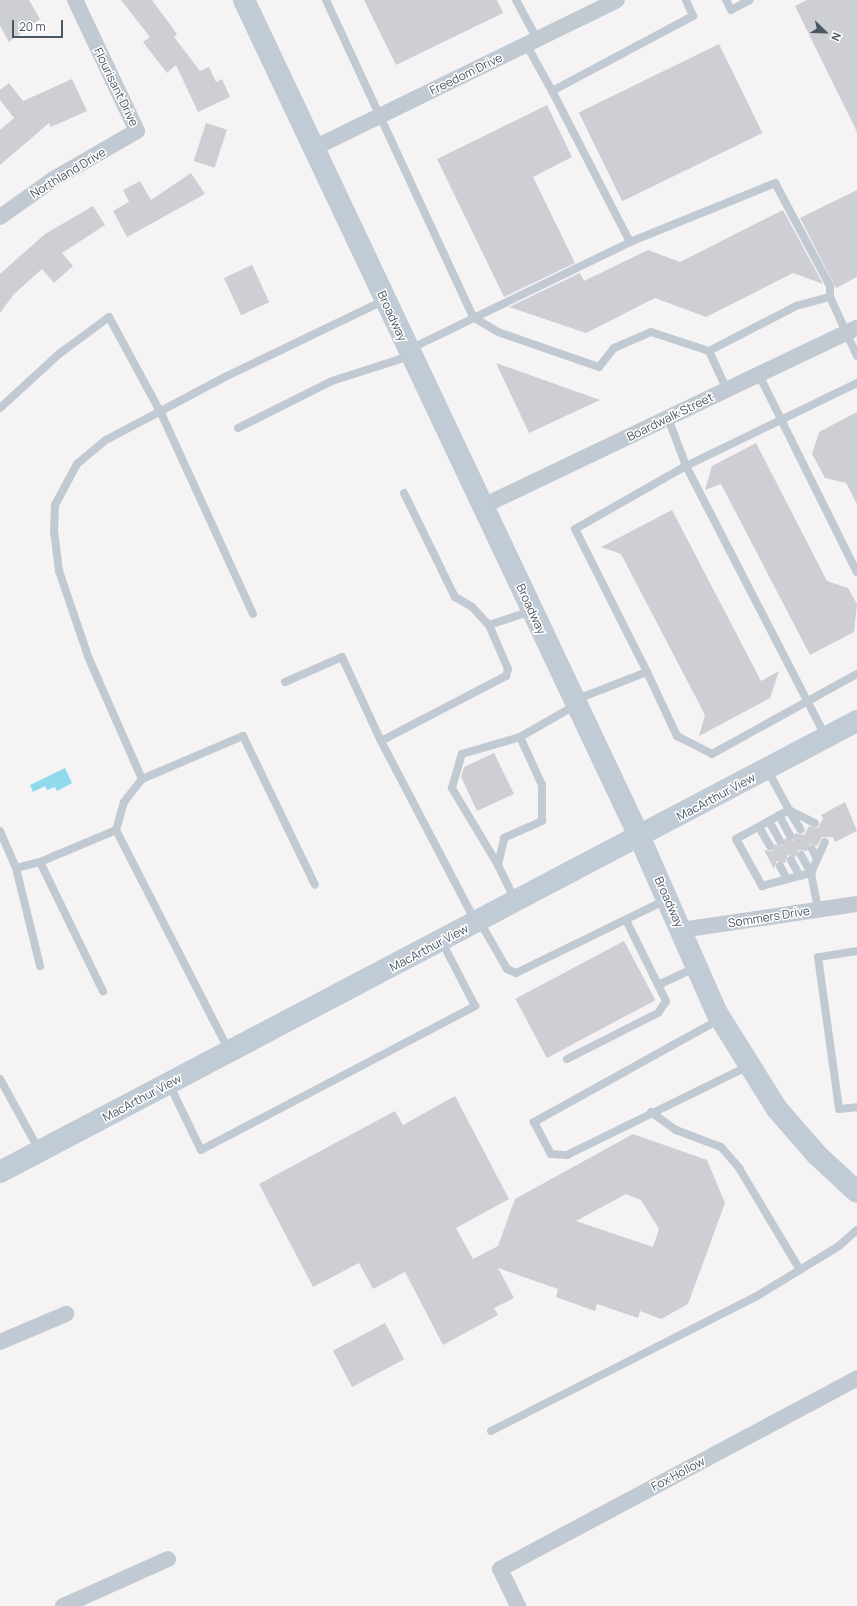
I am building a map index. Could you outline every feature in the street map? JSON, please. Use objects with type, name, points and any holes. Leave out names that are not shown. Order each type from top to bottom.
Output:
[{"type":"main road","name":"Broadway","points":[[244,0],[409,353],[640,838],[721,1018],[749,1066],[777,1108],[817,1155],[857,1192]]},
{"type":"main road","name":"MacArthur View","points":[[0,1172],[640,838],[857,721]]},
{"type":"street","name":"Flourisant Drive","points":[[75,0],[138,131]]},
{"type":"street","name":"Freedom Drive","points":[[314,148],[617,0]]},
{"type":"street","name":"Northland Drive","points":[[0,217],[52,180],[138,131]]},
{"type":"street","name":"Boardwalk Street","points":[[483,506],[851,331]]},
{"type":"street","name":"Sommers Drive","points":[[681,930],[857,904]]},
{"type":"street","points":[[0,1342],[66,1314]]},
{"type":"street","name":"Fox Hollow","points":[[518,1606],[500,1569],[857,1378]]},
{"type":"street","points":[[63,1606],[168,1559]]},
{"type":"lane","points":[[326,0],[378,117],[473,317],[498,332],[599,367],[614,348],[651,332],[709,351],[796,306],[830,297]]},
{"type":"lane","points":[[516,0],[552,91],[630,242]]},
{"type":"lane","points":[[552,91],[693,16],[686,0]]},
{"type":"lane","points":[[726,0],[731,10],[750,0]]},
{"type":"lane","points":[[238,428],[332,381],[409,353],[473,317],[630,242],[775,183],[830,286],[830,297],[851,331],[857,356]]},
{"type":"lane","points":[[142,779],[84,645],[59,572],[54,526],[55,504],[77,464],[106,440],[161,413],[227,376],[385,300]]},
{"type":"lane","points":[[0,408],[60,354],[109,317],[161,413],[253,614]]},
{"type":"lane","points":[[709,351],[727,390]]},
{"type":"lane","points":[[759,375],[857,572]]},
{"type":"lane","points":[[857,383],[686,466],[575,529],[647,672],[677,736],[712,754],[857,674]]},
{"type":"lane","points":[[668,418],[686,466],[809,700],[826,738]]},
{"type":"lane","points":[[381,740],[506,676],[508,669],[489,625],[472,607],[455,597],[404,492]]},
{"type":"lane","points":[[489,625],[532,611]]},
{"type":"lane","points":[[285,682],[342,657],[381,740],[478,922],[507,969],[516,973],[667,900]]},
{"type":"lane","points":[[516,902],[498,865],[452,788],[462,754],[520,737],[575,703],[647,672]]},
{"type":"lane","points":[[230,1052],[116,830],[124,802],[142,779],[243,736],[315,885]]},
{"type":"lane","points":[[498,865],[504,838],[542,821],[542,785],[520,737]]},
{"type":"lane","points":[[767,770],[801,830]]},
{"type":"lane","points":[[789,810],[736,839],[762,886],[811,873]]},
{"type":"lane","points":[[789,810],[815,823]]},
{"type":"lane","points":[[779,815],[790,836]]},
{"type":"lane","points":[[769,821],[780,841]]},
{"type":"lane","points":[[759,827],[770,846]]},
{"type":"lane","points":[[16,868],[40,862],[116,830]]},
{"type":"lane","points":[[0,831],[16,868],[40,966]]},
{"type":"lane","points":[[811,873],[825,842]]},
{"type":"lane","points":[[812,849],[817,859]]},
{"type":"lane","points":[[801,855],[811,873],[818,909]]},
{"type":"lane","points":[[791,860],[800,876]]},
{"type":"lane","points":[[40,862],[103,991]]},
{"type":"lane","points":[[780,866],[788,879]]},
{"type":"lane","points":[[567,1059],[658,1013],[666,1002],[626,920]]},
{"type":"lane","points":[[169,1084],[201,1150],[475,1006],[442,942]]},
{"type":"lane","points":[[857,951],[818,957],[839,1109],[857,1107]]},
{"type":"lane","points":[[658,985],[697,967]]},
{"type":"lane","points":[[721,1018],[534,1122],[551,1154],[567,1155],[650,1112],[749,1066]]},
{"type":"lane","points":[[0,1079],[39,1151]]},
{"type":"lane","points":[[650,1112],[676,1130],[721,1147],[739,1168],[800,1270]]},
{"type":"lane","points":[[491,1431],[757,1296],[839,1246],[857,1230]]},
{"type":"water","points":[[65,768],[72,783],[57,791],[55,787],[47,790],[45,786],[33,792],[30,785]]},
{"type":"building","points":[[0,0],[29,0],[40,19],[9,42],[0,26]]},
{"type":"building","points":[[121,0],[152,0],[177,34],[174,37],[200,71],[209,67],[216,82],[222,79],[230,97],[198,112],[176,65],[167,73],[143,42],[150,37]]},
{"type":"building","points":[[364,0],[497,0],[503,13],[396,65]]},
{"type":"building","points":[[807,0],[857,0],[857,132],[795,6]]},
{"type":"building","points":[[719,44],[762,133],[622,201],[579,112]]},
{"type":"building","points":[[72,79],[87,111],[51,127],[49,123],[0,165],[0,130],[14,118],[0,100],[0,90],[9,83],[23,101]]},
{"type":"building","points":[[547,105],[572,157],[533,177],[575,263],[504,297],[437,159]]},
{"type":"building","points":[[206,123],[227,130],[215,168],[194,161]]},
{"type":"building","points":[[191,173],[205,194],[127,237],[113,211],[129,202],[123,190],[140,181],[151,200]]},
{"type":"building","points":[[857,190],[857,277],[836,288],[800,218]]},
{"type":"building","points":[[93,206],[105,225],[62,253],[73,266],[54,283],[42,269],[14,294],[0,313],[0,274],[45,234]]},
{"type":"building","points":[[783,210],[823,284],[793,273],[706,317],[655,298],[586,333],[509,307],[580,273],[584,281],[648,250],[680,262]]},
{"type":"building","points":[[252,265],[269,302],[241,315],[224,278]]},
{"type":"building","points":[[496,363],[600,400],[529,433]]},
{"type":"building","points":[[857,412],[857,504],[846,483],[825,478],[812,454],[819,432]]},
{"type":"building","points":[[756,443],[827,581],[848,588],[857,604],[854,632],[810,655],[721,484],[705,490],[712,466]]},
{"type":"building","points":[[672,510],[761,681],[779,671],[770,698],[699,736],[705,715],[621,554],[601,547]]},
{"type":"building","points":[[494,753],[514,794],[477,811],[461,777],[464,767]]},
{"type":"building","points":[[845,802],[857,831],[835,842],[833,837],[822,837],[817,846],[810,844],[807,851],[798,850],[796,857],[788,855],[785,863],[777,861],[774,869],[764,850],[772,851],[775,844],[782,846],[785,838],[793,841],[795,833],[804,835],[809,826],[818,828],[823,818],[821,815]]},
{"type":"building","points":[[624,941],[655,1000],[547,1058],[515,999]]},
{"type":"building","points":[[455,1096],[509,1199],[456,1228],[473,1259],[498,1246],[515,1199],[633,1134],[707,1160],[725,1203],[688,1304],[661,1319],[640,1311],[638,1318],[597,1304],[595,1311],[556,1297],[558,1289],[498,1268],[514,1298],[494,1308],[498,1315],[443,1345],[405,1272],[373,1289],[359,1263],[313,1287],[259,1184],[395,1111],[403,1125]],"holes":[[[626,1194],[641,1200],[659,1229],[653,1247],[576,1221]]]},
{"type":"building","points":[[385,1323],[404,1359],[352,1387],[333,1351]]}]
